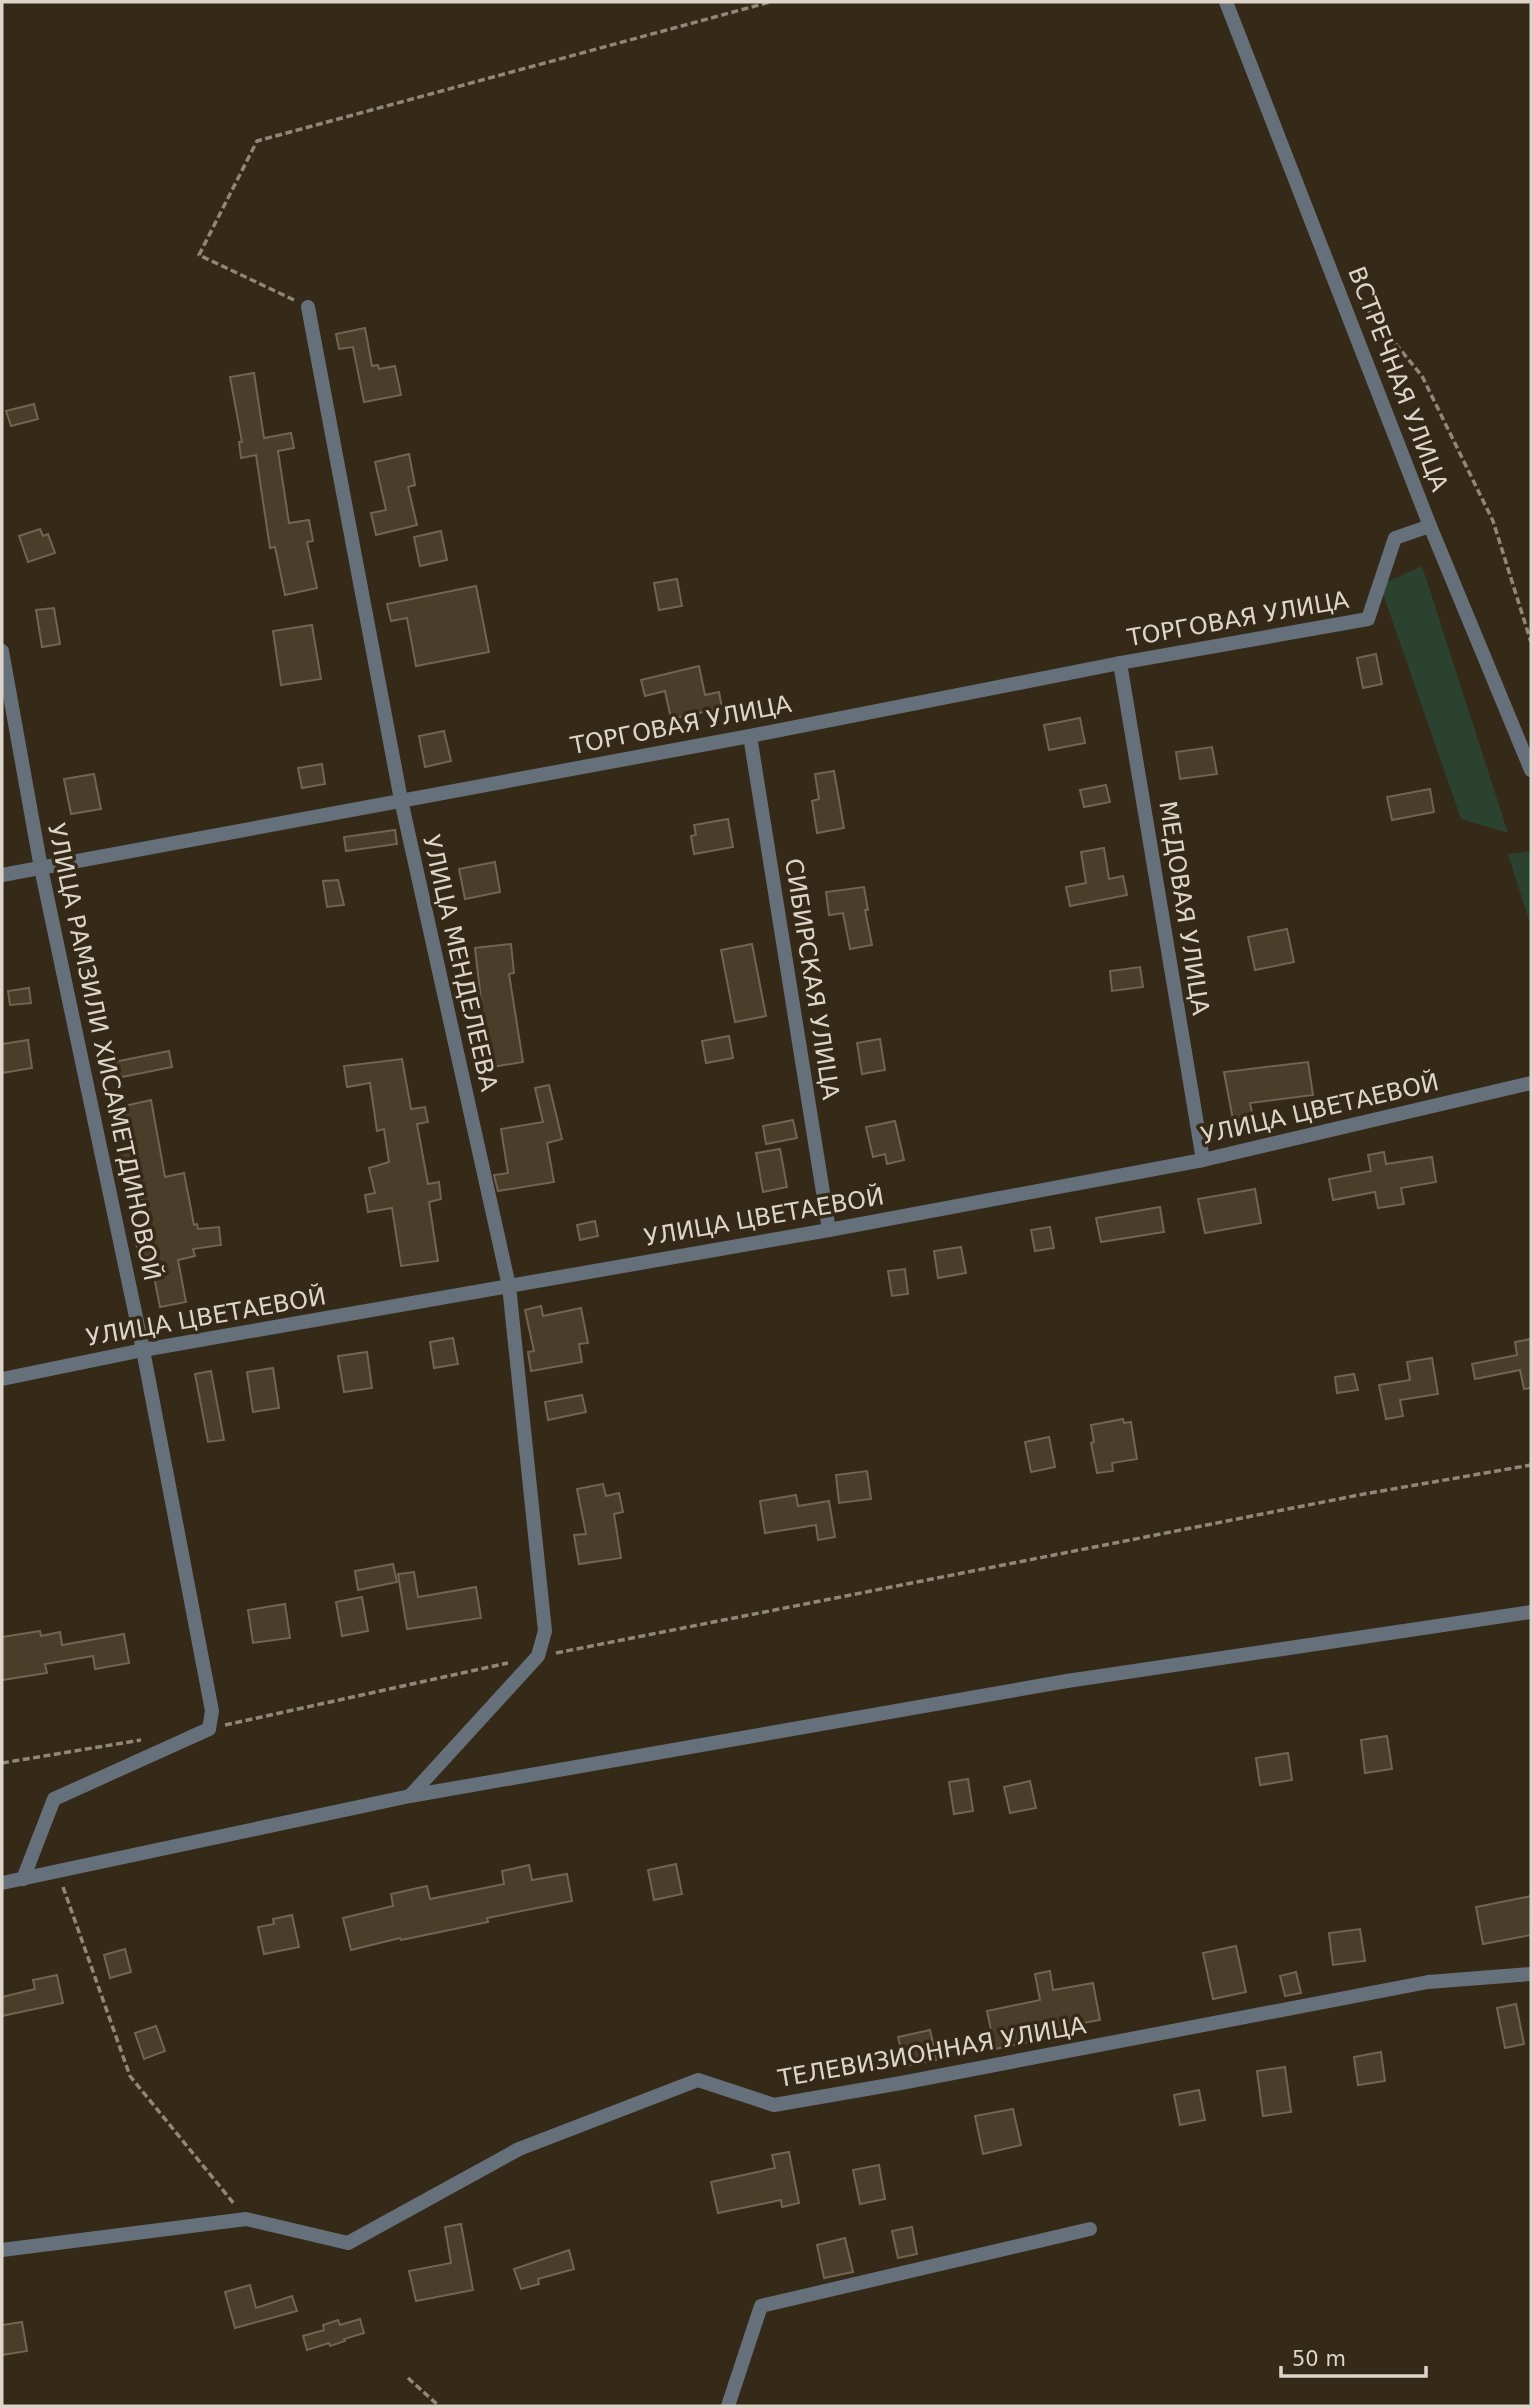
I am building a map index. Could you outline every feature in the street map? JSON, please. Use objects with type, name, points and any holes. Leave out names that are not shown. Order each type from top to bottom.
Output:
[{"type":"street","name":"ВСТРЕЧНАЯ УЛИЦА","points":[[1226,2],[1430,526],[1531,770]]},
{"type":"street","name":"УЛИЦА МЕНДЕЛЕЕВА","points":[[308,307],[401,800],[509,1286],[545,1632],[538,1656]]},
{"type":"street","name":"ТОРГОВАЯ УЛИЦА","points":[[2,875],[750,736],[1120,663],[1368,619],[1395,538],[1430,526]]},
{"type":"street","name":"УЛИЦА РАМЗИЛИ ХИСАМЕТДИНОВОЙ","points":[[2,651],[41,868],[143,1350],[212,1711],[209,1729]]},
{"type":"street","name":"МЕДОВАЯ УЛИЦА","points":[[1120,663],[1203,1160]]},
{"type":"street","name":"СИБИРСКАЯ УЛИЦА","points":[[750,736],[829,1230]]},
{"type":"street","name":"УЛИЦА ЦВЕТАЕВОЙ","points":[[2,1379],[143,1350],[829,1230],[1203,1160],[1531,1083]]},
{"type":"street","points":[[2,1883],[410,1796],[1068,1681],[1531,1612]]},
{"type":"street","points":[[410,1796],[538,1656]]},
{"type":"street","points":[[23,1879],[54,1798],[209,1729]]},
{"type":"street","name":"ТЕЛЕВИЗИОННАЯ УЛИЦА","points":[[2,2250],[246,2219],[348,2242],[519,2149],[698,2080],[774,2105],[1428,1982],[1531,1974]]},
{"type":"street","points":[[728,2406],[761,2306],[1090,2229]]},
{"type":"path","points":[[308,307],[199,255],[257,141],[770,2]]},
{"type":"path","points":[[1354,293],[1422,376],[1493,521],[1531,642]]},
{"type":"path","points":[[209,1729],[538,1656],[1364,1494],[1531,1465]]},
{"type":"path","points":[[2,1763],[153,1738]]},
{"type":"path","points":[[57,1872],[130,2076],[246,2219]]},
{"type":"path","points":[[408,2378],[439,2406]]},
{"type":"green space","points":[[1422,566],[1508,833],[1461,819],[1380,585]]},
{"type":"green space","points":[[1531,851],[1531,927],[1508,854]]},
{"type":"building","points":[[365,328],[372,366],[378,365],[379,369],[395,366],[401,395],[364,402],[353,347],[339,349],[336,334]]},
{"type":"building","points":[[254,373],[264,438],[291,433],[294,448],[278,451],[289,523],[309,520],[313,541],[307,542],[317,588],[285,595],[275,547],[270,548],[256,455],[241,458],[239,442],[242,442],[230,377]]},
{"type":"building","points":[[34,404],[38,419],[11,426],[6,411]]},
{"type":"building","points":[[409,454],[415,485],[408,487],[417,525],[376,535],[371,513],[386,510],[375,462]]},
{"type":"building","points":[[40,529],[43,536],[48,534],[55,553],[28,562],[19,536]]},
{"type":"building","points":[[441,531],[447,560],[420,566],[414,537]]},
{"type":"building","points":[[677,579],[682,606],[659,610],[654,583]]},
{"type":"building","points":[[476,586],[489,652],[416,666],[407,618],[391,621],[387,604]]},
{"type":"building","points":[[54,608],[60,644],[42,647],[36,610]]},
{"type":"building","points":[[312,625],[321,679],[281,685],[273,631]]},
{"type":"building","points":[[1376,654],[1382,684],[1363,688],[1357,658]]},
{"type":"building","points":[[699,666],[705,695],[719,692],[722,708],[671,719],[665,691],[645,696],[641,680]]},
{"type":"building","points":[[1080,718],[1085,743],[1049,750],[1044,725]]},
{"type":"building","points":[[444,731],[451,761],[425,767],[419,736]]},
{"type":"building","points":[[1212,747],[1217,774],[1180,779],[1176,752]]},
{"type":"building","points":[[322,764],[325,784],[302,788],[298,768]]},
{"type":"building","points":[[834,771],[844,828],[817,833],[812,801],[819,799],[815,774]]},
{"type":"building","points":[[94,774],[101,809],[71,814],[64,779]]},
{"type":"building","points":[[1106,785],[1110,802],[1084,807],[1080,790]]},
{"type":"building","points":[[1430,789],[1434,812],[1392,820],[1387,797]]},
{"type":"building","points":[[728,819],[733,847],[694,854],[691,836],[696,835],[694,825]]},
{"type":"building","points":[[395,830],[397,844],[346,851],[344,837]]},
{"type":"building","points":[[1104,848],[1109,879],[1123,876],[1127,895],[1070,906],[1066,887],[1086,883],[1081,852]]},
{"type":"building","points":[[495,862],[500,892],[465,899],[459,869]]},
{"type":"building","points":[[338,880],[344,905],[327,907],[323,881]]},
{"type":"building","points":[[864,887],[868,910],[865,910],[872,945],[850,949],[843,913],[829,915],[826,892]]},
{"type":"building","points":[[1287,929],[1294,962],[1255,970],[1248,937]]},
{"type":"building","points":[[511,944],[514,973],[509,974],[523,1062],[486,1068],[478,1019],[466,1021],[463,1003],[481,1000],[475,948]]},
{"type":"building","points":[[752,944],[766,1016],[735,1022],[721,950]]},
{"type":"building","points":[[1140,967],[1143,987],[1112,991],[1110,971]]},
{"type":"building","points":[[29,988],[31,1003],[10,1005],[8,991]]},
{"type":"building","points":[[729,1036],[733,1058],[706,1063],[702,1041]]},
{"type":"building","points":[[880,1039],[885,1070],[862,1074],[857,1043]]},
{"type":"building","points":[[28,1040],[32,1068],[2,1073],[2,1044]]},
{"type":"building","points":[[169,1051],[172,1067],[107,1080],[104,1064]]},
{"type":"building","points":[[402,1059],[411,1109],[425,1107],[428,1122],[417,1124],[428,1184],[439,1182],[441,1199],[429,1202],[438,1261],[401,1266],[392,1208],[368,1212],[365,1195],[375,1193],[369,1168],[389,1162],[384,1129],[377,1131],[370,1083],[347,1087],[344,1066]]},
{"type":"building","points":[[1308,1062],[1313,1095],[1250,1103],[1253,1117],[1233,1120],[1224,1072]]},
{"type":"building","points":[[549,1085],[562,1139],[547,1143],[554,1182],[498,1191],[494,1175],[508,1173],[501,1129],[543,1122],[535,1088]]},
{"type":"building","points":[[151,1100],[165,1177],[184,1173],[194,1225],[197,1224],[198,1229],[219,1227],[221,1245],[193,1249],[195,1256],[178,1260],[186,1302],[160,1307],[150,1256],[139,1258],[135,1237],[148,1235],[135,1165],[122,1168],[119,1150],[133,1148],[124,1106]]},
{"type":"building","points":[[793,1120],[797,1138],[766,1144],[763,1126]]},
{"type":"building","points":[[895,1121],[904,1160],[887,1164],[885,1154],[873,1157],[866,1127]]},
{"type":"building","points":[[780,1149],[787,1187],[763,1192],[756,1153]]},
{"type":"building","points":[[1384,1152],[1386,1164],[1432,1157],[1436,1182],[1401,1188],[1404,1204],[1378,1208],[1375,1192],[1333,1200],[1329,1179],[1371,1171],[1368,1155]]},
{"type":"building","points":[[1255,1189],[1261,1223],[1205,1233],[1198,1199]]},
{"type":"building","points":[[1160,1207],[1164,1232],[1101,1242],[1096,1218]]},
{"type":"building","points":[[595,1221],[598,1236],[580,1240],[577,1225]]},
{"type":"building","points":[[1050,1227],[1054,1248],[1035,1251],[1031,1230]]},
{"type":"building","points":[[961,1247],[966,1273],[938,1278],[934,1251]]},
{"type":"building","points":[[905,1269],[908,1294],[892,1296],[888,1271]]},
{"type":"building","points":[[541,1306],[543,1316],[581,1308],[588,1343],[579,1344],[582,1362],[531,1371],[528,1352],[534,1351],[525,1310]]},
{"type":"building","points":[[453,1338],[458,1364],[434,1368],[430,1342]]},
{"type":"building","points":[[1531,1339],[1531,1388],[1524,1389],[1520,1370],[1475,1379],[1472,1364],[1517,1355],[1515,1342]]},
{"type":"building","points":[[367,1352],[372,1388],[344,1392],[338,1356]]},
{"type":"building","points":[[1432,1358],[1438,1394],[1400,1400],[1403,1416],[1386,1419],[1379,1385],[1410,1380],[1407,1362]]},
{"type":"building","points":[[273,1368],[279,1408],[253,1412],[247,1372]]},
{"type":"building","points":[[211,1371],[224,1440],[208,1442],[195,1374]]},
{"type":"building","points":[[1354,1374],[1358,1390],[1337,1393],[1335,1377]]},
{"type":"building","points":[[582,1395],[586,1412],[548,1420],[545,1402]]},
{"type":"building","points":[[1123,1419],[1124,1423],[1131,1422],[1137,1459],[1112,1463],[1113,1471],[1097,1473],[1091,1443],[1094,1442],[1091,1425]]},
{"type":"building","points":[[1049,1437],[1055,1467],[1031,1472],[1025,1442]]},
{"type":"building","points":[[867,1471],[871,1499],[839,1503],[836,1475]]},
{"type":"building","points":[[603,1484],[606,1496],[619,1493],[623,1512],[614,1514],[621,1558],[579,1564],[574,1535],[586,1534],[577,1489]]},
{"type":"building","points":[[796,1495],[798,1506],[829,1501],[835,1537],[818,1540],[816,1525],[765,1533],[760,1501]]},
{"type":"building","points":[[393,1564],[397,1582],[358,1590],[355,1571]]},
{"type":"building","points":[[414,1572],[418,1597],[476,1587],[481,1618],[407,1629],[398,1574]]},
{"type":"building","points":[[362,1597],[368,1631],[342,1636],[336,1602]]},
{"type":"building","points":[[285,1604],[290,1638],[253,1643],[248,1610]]},
{"type":"building","points":[[40,1631],[41,1636],[60,1632],[62,1645],[124,1634],[129,1663],[95,1669],[93,1656],[45,1664],[47,1673],[2,1680],[2,1637]]},
{"type":"building","points":[[1387,1736],[1392,1769],[1365,1773],[1361,1740]]},
{"type":"building","points":[[1288,1753],[1292,1780],[1260,1785],[1256,1758]]},
{"type":"building","points":[[968,1779],[973,1811],[954,1814],[949,1782]]},
{"type":"building","points":[[1030,1781],[1036,1808],[1010,1813],[1004,1787]]},
{"type":"building","points":[[676,1864],[682,1894],[654,1900],[648,1870]]},
{"type":"building","points":[[529,1865],[532,1880],[567,1874],[572,1901],[487,1918],[488,1922],[351,1950],[343,1918],[393,1906],[391,1894],[427,1886],[430,1899],[504,1884],[502,1871]]},
{"type":"building","points":[[1531,1896],[1531,1935],[1483,1944],[1476,1907]]},
{"type":"building","points":[[292,1915],[299,1947],[264,1954],[258,1927],[274,1924],[273,1919]]},
{"type":"building","points":[[1360,1929],[1365,1961],[1333,1965],[1329,1933]]},
{"type":"building","points":[[1236,1946],[1246,1992],[1213,1999],[1203,1953]]},
{"type":"building","points":[[125,1949],[131,1972],[110,1978],[104,1955]]},
{"type":"building","points":[[1050,1971],[1053,1990],[1093,1983],[1100,2020],[1061,2027],[1063,2039],[1049,2042],[1048,2038],[995,2049],[987,2011],[1040,2000],[1035,1974]]},
{"type":"building","points":[[1296,1972],[1301,1993],[1285,1996],[1280,1976]]},
{"type":"building","points":[[57,1975],[63,2003],[2,2016],[2,1997],[35,1989],[33,1980]]},
{"type":"building","points":[[1516,2004],[1524,2044],[1505,2048],[1497,2008]]},
{"type":"building","points":[[156,2026],[165,2051],[144,2059],[135,2033]]},
{"type":"building","points":[[930,2030],[937,2060],[905,2066],[898,2037]]},
{"type":"building","points":[[1381,2052],[1385,2081],[1358,2085],[1354,2057]]},
{"type":"building","points":[[1285,2067],[1291,2112],[1263,2116],[1257,2071]]},
{"type":"building","points":[[1199,2090],[1205,2120],[1180,2125],[1174,2095]]},
{"type":"building","points":[[1013,2109],[1021,2145],[983,2154],[975,2116]]},
{"type":"building","points":[[789,2152],[799,2203],[782,2207],[781,2200],[718,2213],[711,2182],[775,2168],[772,2155]]},
{"type":"building","points":[[879,2165],[885,2199],[860,2204],[853,2170]]},
{"type":"building","points":[[461,2224],[473,2290],[416,2301],[409,2271],[451,2263],[445,2227]]},
{"type":"building","points":[[912,2227],[917,2254],[898,2258],[892,2231]]},
{"type":"building","points":[[845,2238],[853,2272],[824,2278],[817,2245]]},
{"type":"building","points":[[569,2250],[574,2269],[538,2279],[539,2284],[521,2289],[514,2269]]},
{"type":"building","points":[[250,2285],[256,2308],[292,2296],[297,2311],[235,2328],[225,2292]]},
{"type":"building","points":[[360,2319],[364,2333],[330,2346],[329,2343],[307,2350],[303,2336],[324,2330],[323,2325],[338,2320],[340,2325]]},
{"type":"building","points":[[22,2322],[27,2351],[2,2355],[2,2325]]}]
